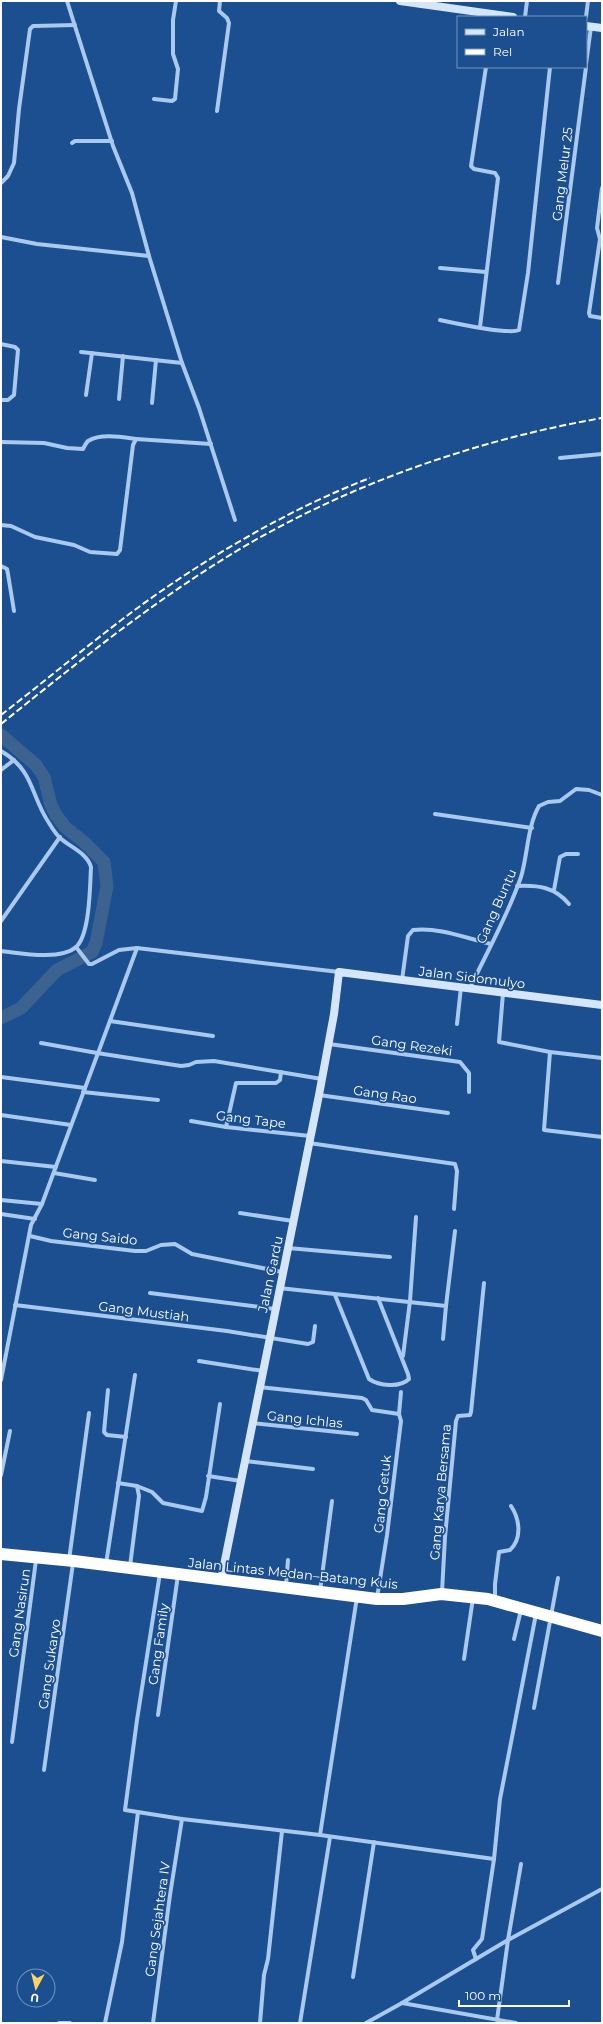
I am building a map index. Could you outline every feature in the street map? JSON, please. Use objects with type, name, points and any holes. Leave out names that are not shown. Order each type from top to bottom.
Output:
[{"type":"highway","name":"Jalan Lintas Medan–Batang Kuis","points":[[1,1554],[106,1565],[376,1599],[403,1599],[442,1594],[473,1596],[522,1607],[602,1631]]},
{"type":"street","points":[[67,1],[112,141],[132,193],[149,256],[182,363],[211,444],[235,520]]},
{"type":"street","points":[[154,99],[172,101],[175,98],[178,70],[173,54],[176,1]]},
{"type":"street","points":[[217,111],[229,23],[227,18],[219,11],[220,1]]},
{"type":"street","points":[[400,1],[440,4],[494,16]]},
{"type":"street","points":[[525,16],[527,1]]},
{"type":"street","points":[[586,16],[588,1]]},
{"type":"street","points":[[1,183],[8,176],[14,163],[19,109],[30,29],[33,26],[75,25]]},
{"type":"street","points":[[587,51],[589,26],[602,28]]},
{"type":"street","points":[[480,327],[498,178],[495,173],[474,169],[471,166],[486,68]]},
{"type":"street","points":[[440,320],[480,327],[516,331],[519,330],[521,325],[550,68]]},
{"type":"street","name":"Gang Melur 25","points":[[558,283],[586,68]]},
{"type":"street","points":[[72,143],[74,141],[112,141]]},
{"type":"street","points":[[602,188],[597,228],[600,239],[589,313],[590,316],[602,318]]},
{"type":"street","points":[[1,237],[37,244],[149,256]]},
{"type":"street","points":[[440,268],[486,272]]},
{"type":"street","points":[[1,344],[15,346],[18,350],[14,395],[8,400],[1,400]]},
{"type":"street","points":[[81,352],[182,363]]},
{"type":"street","points":[[86,395],[92,353]]},
{"type":"street","points":[[119,399],[123,356]]},
{"type":"street","points":[[152,403],[156,360]]},
{"type":"street","points":[[1,442],[44,443],[83,449],[88,442],[113,436],[211,444]]},
{"type":"street","points":[[1,525],[11,526],[36,537],[74,545],[90,552],[115,554],[119,552],[133,445],[136,439]]},
{"type":"street","points":[[560,458],[602,454]]},
{"type":"street","points":[[1,566],[7,570],[14,611]]},
{"type":"street","points":[[1,751],[14,760],[27,775],[42,810],[60,837],[83,855],[88,860],[91,867],[85,927],[82,939],[76,947],[67,952],[51,955],[1,951]]},
{"type":"street","points":[[1,770],[14,760]]},
{"type":"street","name":"Gang Buntu","points":[[456,1024],[465,988],[490,944],[518,886],[524,868],[532,828],[539,806],[548,802],[560,801],[576,789],[589,790],[602,795]]},
{"type":"street","points":[[435,814],[532,828]]},
{"type":"street","points":[[1,921],[60,837]]},
{"type":"street","points":[[554,890],[560,857],[566,854],[578,854]]},
{"type":"street","points":[[518,886],[531,886],[554,890],[558,892],[569,904]]},
{"type":"street","points":[[402,980],[410,931],[418,929],[436,931],[490,944]]},
{"type":"street","points":[[76,947],[89,964],[98,962],[119,950],[137,948],[339,972]]},
{"type":"street","points":[[1,1380],[31,1225],[42,1204],[137,948]]},
{"type":"street","name":"Jalan Sidomulyo","points":[[339,972],[602,1005]]},
{"type":"street","name":"Jalan Gardu","points":[[221,1580],[329,1044],[339,972]]},
{"type":"street","points":[[503,993],[499,1042],[550,1052],[602,1058]]},
{"type":"street","points":[[110,1021],[214,1036]]},
{"type":"street","points":[[42,1042],[97,1053],[181,1066],[186,1066],[196,1062],[214,1061],[322,1079]]},
{"type":"street","name":"Gang Rezeki","points":[[329,1044],[460,1062],[469,1073],[469,1092]]},
{"type":"street","points":[[550,1052],[543,1124],[544,1130],[602,1137]]},
{"type":"street","points":[[226,1127],[236,1083],[276,1083],[280,1080],[281,1072]]},
{"type":"street","points":[[1,1077],[158,1100]]},
{"type":"street","name":"Gang Rao","points":[[319,1095],[448,1113]]},
{"type":"street","points":[[1,1115],[71,1125]]},
{"type":"street","name":"Gang Tape","points":[[191,1121],[455,1164],[457,1171],[454,1209]]},
{"type":"street","points":[[1,1161],[56,1167]]},
{"type":"street","points":[[54,1172],[95,1180]]},
{"type":"street","points":[[1,1200],[42,1204]]},
{"type":"street","points":[[240,1213],[293,1221]]},
{"type":"street","points":[[1,1214],[35,1219]]},
{"type":"street","points":[[403,1356],[410,1301],[416,1217]]},
{"type":"street","points":[[443,1339],[455,1231]]},
{"type":"street","name":"Gang Saido","points":[[30,1236],[50,1241],[135,1251],[146,1251],[161,1245],[175,1244],[192,1254],[282,1272]]},
{"type":"street","points":[[287,1248],[390,1257]]},
{"type":"street","name":"Gang Karya Bersama","points":[[442,1594],[444,1537],[456,1421],[458,1416],[470,1414],[471,1412],[484,1283]]},
{"type":"street","points":[[279,1288],[446,1306]]},
{"type":"street","points":[[150,1293],[275,1309]]},
{"type":"street","points":[[335,1295],[369,1379],[379,1383],[393,1385],[406,1381],[409,1376],[403,1356],[378,1298]]},
{"type":"street","name":"Gang Mustiah","points":[[15,1305],[227,1331],[311,1343],[314,1339],[315,1326]]},
{"type":"street","points":[[199,1361],[263,1371]]},
{"type":"street","points":[[106,1565],[135,1375]]},
{"type":"street","points":[[259,1387],[362,1398],[366,1400],[372,1410],[399,1414]]},
{"type":"street","points":[[108,1390],[104,1432],[107,1435],[126,1437]]},
{"type":"street","name":"Gang Getuk","points":[[376,1599],[392,1500],[401,1421],[399,1414],[401,1392]]},
{"type":"street","points":[[118,1483],[137,1486],[156,1494],[163,1503],[201,1512],[203,1510],[206,1497],[220,1404]]},
{"type":"street","name":"Gang Sukaryo","points":[[44,1770],[89,1413]]},
{"type":"street","name":"Gang Ichlas","points":[[252,1423],[357,1434]]},
{"type":"street","points":[[1,1475],[10,1431]]},
{"type":"street","points":[[245,1461],[313,1469]]},
{"type":"street","points":[[208,1476],[241,1481]]},
{"type":"street","points":[[130,1568],[139,1496],[137,1486]]},
{"type":"street","points":[[320,1592],[332,1501]]},
{"type":"street","points":[[496,1600],[495,1584],[498,1552],[510,1550],[516,1541],[518,1518],[511,1506]]},
{"type":"street","name":"Gang Nasirun","points":[[12,1742],[37,1557]]},
{"type":"street","points":[[285,1588],[288,1560]]},
{"type":"street","points":[[160,1572],[125,1808],[126,1811],[374,1842],[494,1859]]},
{"type":"street","name":"Gang Family","points":[[158,1715],[178,1575]]},
{"type":"street","points":[[534,1708],[558,1578]]},
{"type":"street","points":[[464,1659],[473,1596]]},
{"type":"street","points":[[320,1835],[357,1597]]},
{"type":"street","points":[[514,1639],[522,1607]]},
{"type":"street","points":[[475,1958],[473,1950],[482,1939],[494,1859],[500,1799],[536,1612]]},
{"type":"street","points":[[105,2023],[122,1942],[138,1812]]},
{"type":"street","name":"Gang Sejahtera IV","points":[[153,2023],[182,1819]]},
{"type":"street","points":[[260,2023],[264,1975],[268,1959],[282,1831]]},
{"type":"street","points":[[300,2023],[330,1837]]},
{"type":"street","points":[[353,1977],[374,1842]]},
{"type":"street","points":[[497,2020],[508,1940],[521,1864]]},
{"type":"street","points":[[366,2023],[402,2003],[475,1958],[602,1889]]},
{"type":"street","points":[[402,2003],[516,2023]]},
{"type":"street","points":[[59,2023],[70,2023]]},
{"type":"waterway","points":[[1,735],[36,765],[44,777],[51,805],[56,815],[65,827],[84,842],[104,862],[107,886],[96,943],[92,952],[57,970],[21,1008],[1,1018]]},
{"type":"railway","points":[[1,724],[94,650],[158,603],[223,559],[298,517],[382,480],[425,464],[513,437],[602,418]]},
{"type":"railway","points":[[1,715],[99,637],[187,573],[278,520],[370,478]]}]
